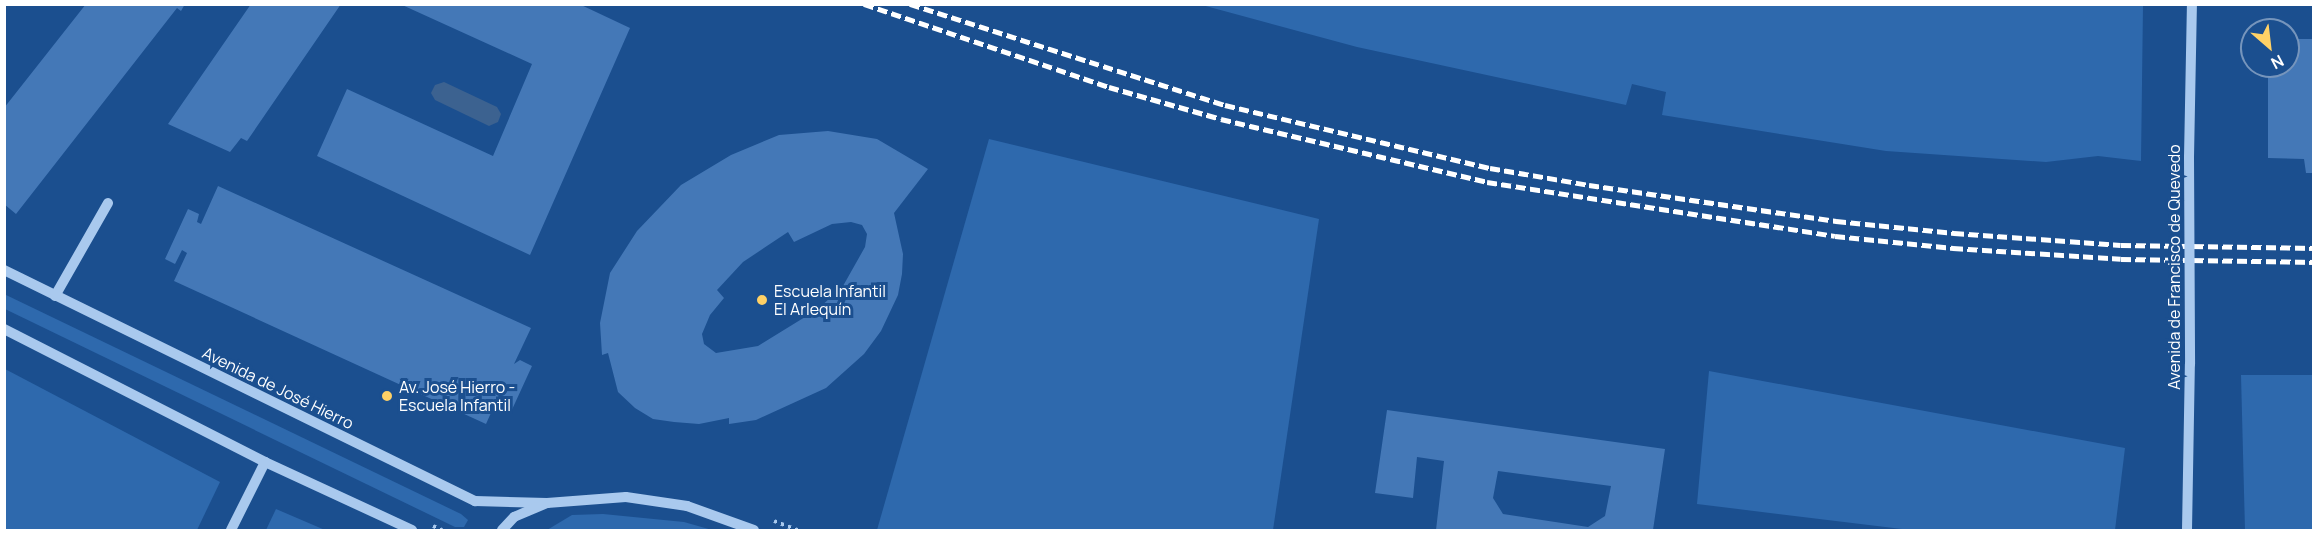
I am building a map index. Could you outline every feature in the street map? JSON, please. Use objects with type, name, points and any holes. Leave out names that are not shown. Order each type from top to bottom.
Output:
[{"type":"street","name":"Avenida de Francisco de Quevedo","points":[[2187,531],[2192,4]]},
{"type":"street","points":[[55,296],[108,202]]},
{"type":"street","name":"Avenida de José Hierro","points":[[4,270],[475,501],[547,502],[626,497],[687,506],[754,531]]},
{"type":"street","points":[[4,329],[264,462],[412,531]]},
{"type":"street","points":[[231,531],[264,462]]},
{"type":"street","points":[[502,531],[514,517],[547,502]]},
{"type":"shaded area","points":[[1202,5],[2143,5],[2141,161],[2098,156],[2046,162],[1886,151],[1662,115],[1666,92],[1632,84],[1626,105],[1357,47]]},
{"type":"shaded area","points":[[444,82],[497,107],[501,114],[498,122],[489,126],[435,100],[431,93],[435,85]]},
{"type":"shaded area","points":[[989,139],[1319,219],[1273,530],[877,530]]},
{"type":"shaded area","points":[[4,294],[461,514],[468,520],[464,527],[455,527],[5,309]]},
{"type":"shaded area","points":[[5,369],[220,482],[197,530],[5,530]]},
{"type":"shaded area","points":[[1709,371],[2125,448],[2115,530],[1910,530],[1697,504]]},
{"type":"shaded area","points":[[2241,375],[2313,375],[2313,530],[2245,530]]},
{"type":"shaded area","points":[[276,509],[325,530],[266,530]]},
{"type":"shaded area","points":[[603,514],[684,522],[712,530],[547,530],[572,515]]},
{"type":"building","points":[[86,4],[185,4],[181,11],[177,8],[16,214],[4,204],[4,108]]},
{"type":"building","points":[[251,4],[341,4],[247,141],[241,138],[230,152],[168,124]]},
{"type":"building","points":[[400,4],[579,4],[630,28],[530,255],[317,156],[347,89],[493,156],[532,64]]},
{"type":"building","points":[[2300,39],[2313,39],[2313,173],[2306,173],[2304,159],[2268,158],[2268,78],[2300,78]]},
{"type":"building","points":[[828,131],[877,139],[928,169],[894,213],[903,254],[898,295],[881,331],[864,354],[826,388],[756,420],[729,424],[729,418],[699,424],[653,419],[635,408],[618,392],[608,353],[602,355],[600,323],[610,273],[637,231],[681,185],[731,155],[779,135]],"holes":[[[851,222],[862,225],[867,234],[865,247],[843,286],[818,309],[758,346],[716,353],[704,344],[702,334],[710,315],[724,298],[717,290],[743,262],[788,232],[794,242],[832,224]]]},
{"type":"building","points":[[218,186],[531,328],[514,364],[520,360],[532,366],[510,414],[499,408],[504,396],[499,395],[486,424],[174,281],[187,253],[182,250],[175,264],[165,259],[188,209],[199,214],[197,222],[201,224]]},
{"type":"building","points":[[1387,410],[1665,449],[1653,530],[1436,530],[1444,461],[1417,457],[1413,498],[1375,493]],"holes":[[[1498,471],[1611,486],[1605,516],[1588,527],[1503,514],[1493,498]]]},
{"type":"railway","points":[[864,4],[1109,87],[1221,119],[1487,182],[1835,236],[1953,248],[2121,259],[2314,262]]},
{"type":"railway","points":[[910,4],[1225,105],[1490,168],[1589,185],[1836,221],[1954,233],[2121,245],[2314,248]]},
{"type":"place","name":"Escuela Infantil El Arlequín","points":[[762,300]]},
{"type":"place","name":"Av. José Hierro - Escuela Infantil","points":[[387,396]]}]
